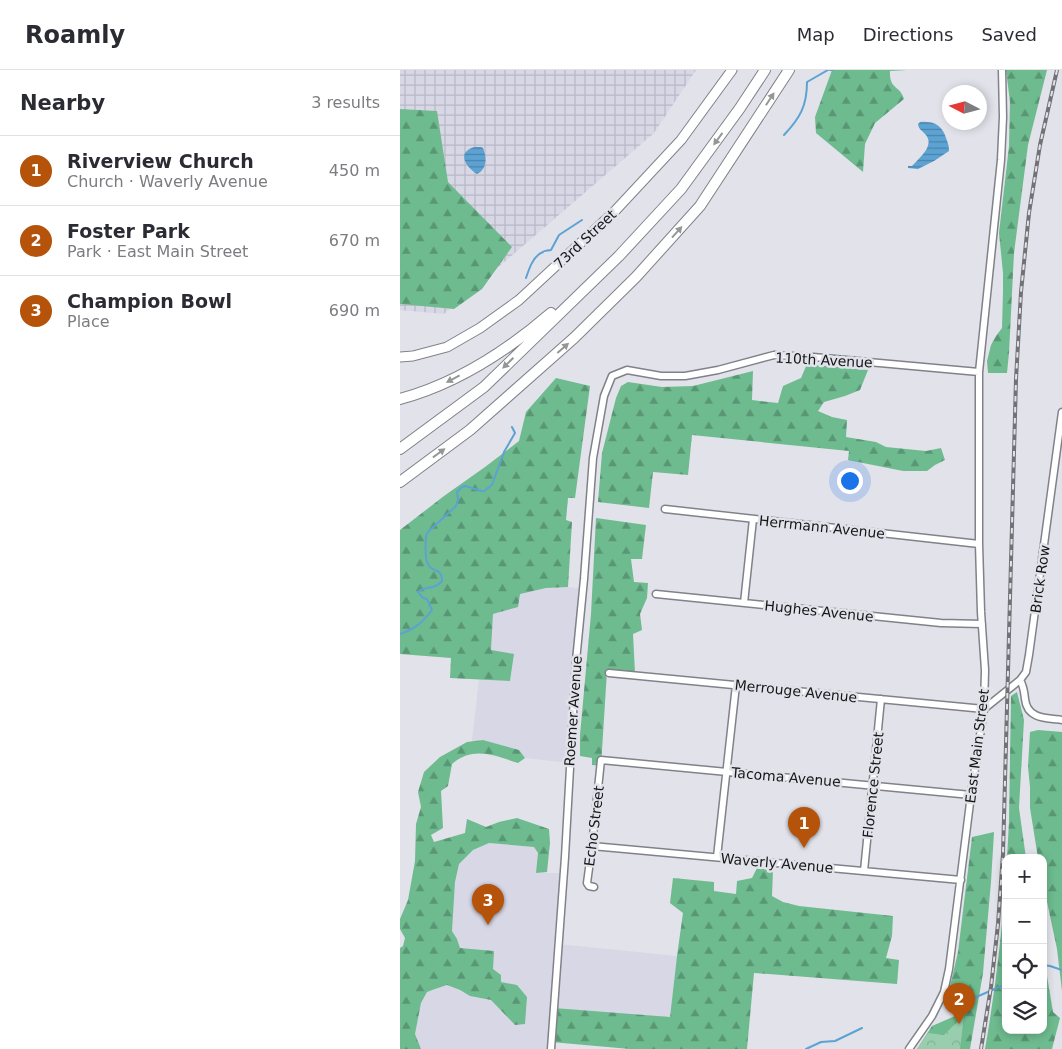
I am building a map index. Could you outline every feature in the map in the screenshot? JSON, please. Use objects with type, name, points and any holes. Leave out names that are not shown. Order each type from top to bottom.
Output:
[{"type":"highway","points":[[400,449],[484,387],[619,256],[681,189],[765,70]]},
{"type":"highway","points":[[400,482],[470,430],[574,338],[636,277],[700,206],[789,70]]},
{"type":"highway","points":[[400,399],[446,383],[494,356],[538,325],[619,256]]},
{"type":"main road","name":"73rd Street","points":[[400,357],[413,356],[447,347],[480,328],[519,300],[614,212],[681,140],[732,70]]},
{"type":"street","name":"East Main Street","points":[[909,1049],[932,1016],[944,992],[984,709],[985,670],[980,544],[980,372],[1001,160],[1003,117],[1002,70]]},
{"type":"street","name":"110th Avenue","points":[[612,376],[627,370],[660,376],[685,376],[774,356],[813,357],[980,372]]},
{"type":"street","name":"Roemer Avenue","points":[[551,1049],[565,857],[576,661],[584,579],[592,458],[604,396],[612,376]]},
{"type":"street","name":"Brick Row","points":[[1020,680],[1026,672],[1029,656],[1062,412]]},
{"type":"street","name":"Herrmann Avenue","points":[[665,509],[980,544]]},
{"type":"street","points":[[744,603],[753,519]]},
{"type":"street","name":"Hughes Avenue","points":[[656,594],[941,623],[982,624]]},
{"type":"street","name":"Merrouge Avenue","points":[[609,673],[984,709]]},
{"type":"street","points":[[984,709],[1020,680],[1024,688],[1028,710],[1034,715],[1062,720]]},
{"type":"street","points":[[717,857],[736,686]]},
{"type":"street","name":"Florence Street","points":[[864,871],[881,700]]},
{"type":"street","name":"Tacoma Avenue","points":[[601,760],[971,795]]},
{"type":"street","name":"Echo Street","points":[[594,887],[589,886],[587,883],[601,760]]},
{"type":"street","name":"Waverly Avenue","points":[[592,846],[961,880]]},
{"type":"shaded area","points":[[400,70],[696,70],[654,133],[444,314],[400,310]]},
{"type":"shaded area","points":[[568,587],[583,589],[570,763],[525,758],[519,750],[483,740],[472,741],[479,679],[510,681],[514,655],[491,650],[493,614],[518,607],[519,594],[546,588]]},
{"type":"shaded area","points":[[489,843],[534,847],[538,853],[537,873],[564,873],[558,944],[677,956],[670,1018],[554,1008],[551,1049],[421,1049],[415,1034],[421,1003],[427,992],[447,985],[470,996],[491,1000],[515,1025],[517,985],[500,982],[460,948],[452,931],[455,882],[459,864],[473,850]]},
{"type":"green space","points":[[832,70],[907,70],[890,71],[893,85],[900,91],[904,99],[875,123],[865,144],[863,172],[816,133],[815,117]]},
{"type":"green space","points":[[1006,70],[1047,70],[1028,145],[1014,253],[1007,373],[988,373],[987,361],[991,345],[1002,328],[1003,273],[999,233],[1009,146],[1010,102]]},
{"type":"green space","points":[[400,109],[437,111],[448,182],[512,247],[482,289],[454,309],[400,304]]},
{"type":"green space","points":[[807,364],[868,370],[860,390],[824,402],[818,411],[832,417],[847,420],[846,437],[876,442],[886,447],[926,451],[941,448],[945,460],[927,471],[903,471],[848,460],[849,451],[692,435],[688,475],[653,472],[649,508],[598,502],[602,453],[616,398],[621,386],[628,382],[662,387],[693,386],[753,371],[752,400],[778,403],[783,386],[801,378]]},
{"type":"green space","points":[[556,378],[590,386],[575,498],[568,498],[566,520],[572,522],[568,587],[546,588],[520,594],[518,607],[493,614],[491,650],[514,654],[510,681],[450,678],[451,658],[400,654],[400,530],[519,441],[526,412]]},
{"type":"green space","points":[[596,518],[646,525],[642,559],[631,559],[634,582],[648,583],[647,598],[640,614],[642,630],[633,634],[635,673],[607,671],[601,766],[592,765],[592,758],[580,756]]},
{"type":"green space","points":[[1017,692],[1024,720],[1019,808],[1025,854],[1007,854],[1011,696]]},
{"type":"green space","points":[[1038,730],[1062,732],[1062,991],[1057,949],[1047,902],[1047,854],[1037,854],[1030,808],[1028,767],[1030,732]]},
{"type":"green space","points":[[483,740],[519,750],[525,758],[518,763],[492,755],[476,754],[460,758],[452,764],[448,786],[441,791],[443,828],[431,835],[434,842],[465,833],[467,819],[486,827],[517,818],[549,829],[550,843],[547,872],[536,873],[538,853],[534,847],[489,843],[473,850],[459,864],[455,882],[452,931],[460,948],[494,951],[493,969],[501,975],[501,982],[517,985],[527,997],[525,1024],[515,1025],[491,1000],[470,996],[447,985],[427,992],[421,1003],[415,1034],[421,1049],[400,1049],[400,948],[403,946],[405,938],[400,929],[400,919],[408,900],[415,861],[416,824],[421,807],[418,792],[424,772],[440,757],[467,742]]},
{"type":"green space","points":[[994,832],[983,973],[970,1049],[917,1049],[932,1026],[955,1016],[961,1004],[948,995],[958,952],[972,837]]},
{"type":"green space","points":[[757,868],[773,870],[772,896],[783,902],[799,906],[893,916],[892,936],[886,958],[899,960],[897,984],[754,973],[747,1049],[630,1049],[551,1042],[554,1008],[670,1017],[683,913],[670,903],[673,878],[714,882],[714,891],[736,894],[737,881],[752,878]]},
{"type":"green space","points":[[1002,919],[1002,1034],[1047,1034],[1047,976],[1053,1012],[1060,1018],[1052,1049],[985,1049],[998,963]]},
{"type":"green space","points":[[964,1015],[960,1049],[917,1049],[928,1033],[944,1035]]},
{"type":"water","points":[[920,122],[929,122],[940,127],[948,144],[949,151],[918,169],[908,168],[908,166],[912,166],[919,159],[929,143],[928,138],[918,124]]},
{"type":"water","points":[[474,147],[483,148],[485,156],[483,169],[477,174],[466,164],[464,156],[465,153]]},
{"type":"waterway","points":[[784,135],[802,111],[806,98],[807,82],[828,70]]},
{"type":"waterway","points":[[526,278],[537,256],[551,250],[559,235],[582,220]]},
{"type":"waterway","points":[[400,634],[418,625],[432,610],[427,599],[423,598],[418,592],[436,586],[442,581],[440,573],[432,569],[427,561],[427,533],[456,506],[457,492],[462,487],[465,486],[484,491],[492,485],[504,452],[515,433],[512,427]]},
{"type":"waterway","points":[[1047,966],[1062,970]]},
{"type":"waterway","points":[[952,1000],[962,995],[974,998],[1002,986]]},
{"type":"waterway","points":[[806,1049],[821,1042],[835,1041],[862,1028]]},
{"type":"railway","points":[[981,1049],[991,987],[1003,854],[1016,379],[1021,292],[1029,213],[1040,145],[1057,70]]},
{"type":"place","name":"Riverview Church","points":[[804,848]]},
{"type":"place","name":"Champion Bowl","points":[[488,925]]},
{"type":"place","name":"Foster Park","points":[[959,1024]]}]
